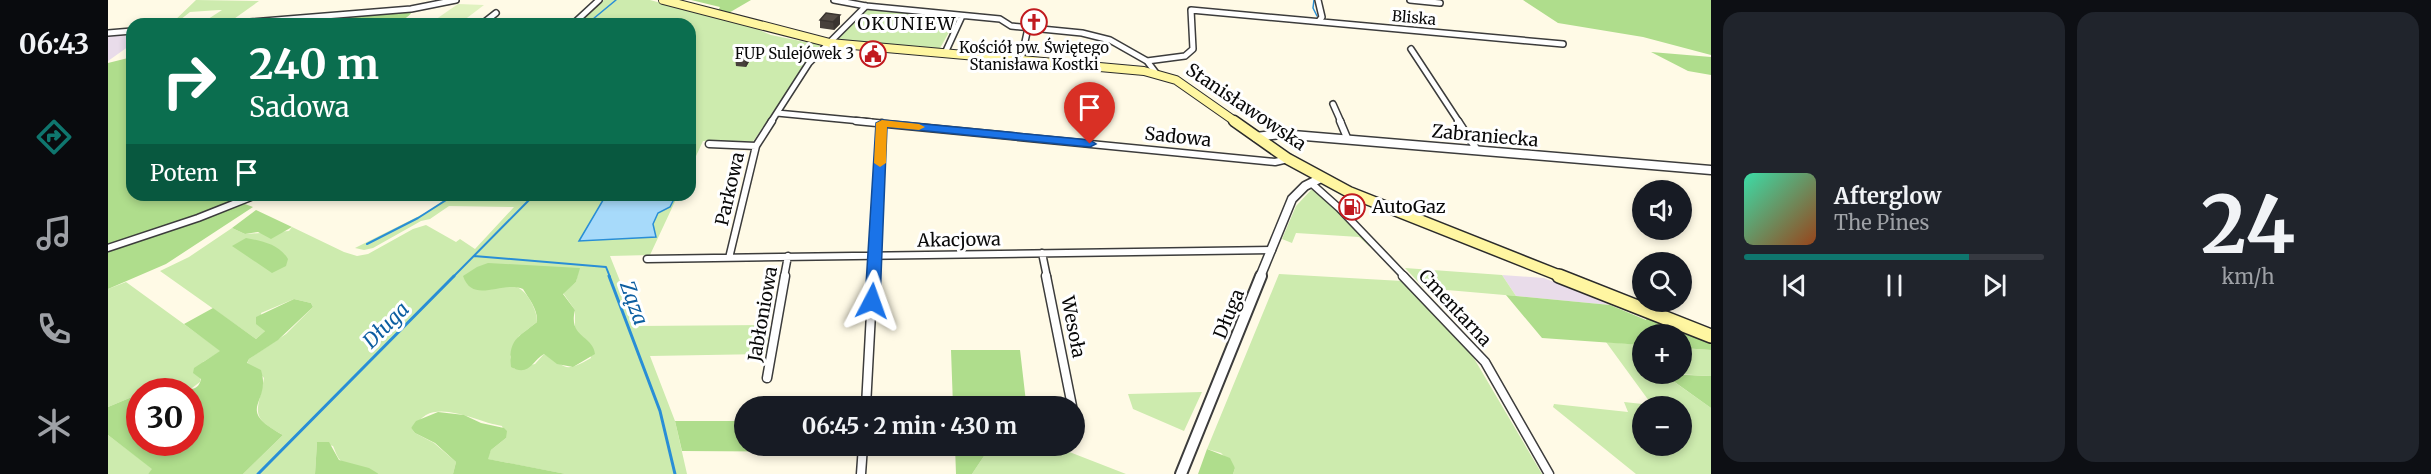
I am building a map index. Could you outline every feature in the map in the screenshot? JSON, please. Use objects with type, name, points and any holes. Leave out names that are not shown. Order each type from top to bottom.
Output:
[{"type":"main road","name":"Stanisławowska","points":[[663,0],[830,43],[1156,73],[1176,80],[1316,180],[1711,336]]},
{"type":"street","points":[[297,18],[411,9],[456,0]]},
{"type":"street","points":[[579,18],[598,0]]},
{"type":"street","points":[[834,0],[866,6],[1000,19],[1011,26],[1093,35],[1110,40],[1147,61],[1156,73]]},
{"type":"street","points":[[873,6],[877,0]]},
{"type":"street","points":[[1318,0],[1322,17],[1319,21]]},
{"type":"street","points":[[1410,0],[1440,3]]},
{"type":"street","name":"Parkowa","points":[[729,258],[756,146],[809,63],[866,6]]},
{"type":"street","name":"Bliska","points":[[1147,61],[1185,56],[1193,49],[1191,10],[1563,44]]},
{"type":"street","points":[[490,18],[496,13]]},
{"type":"street","points":[[945,53],[962,16]]},
{"type":"street","points":[[1022,60],[1028,28]]},
{"type":"street","points":[[108,33],[126,32]]},
{"type":"street","points":[[1411,49],[1477,150]]},
{"type":"street","points":[[1333,104],[1348,140]]},
{"type":"street","name":"Sadowa","points":[[777,113],[1275,162],[1288,159]]},
{"type":"street","points":[[867,396],[882,123]]},
{"type":"street","name":"Zabraniecka","points":[[1256,137],[1281,134],[1711,170]]},
{"type":"street","points":[[709,144],[756,146]]},
{"type":"street","name":"Długa","points":[[1181,474],[1293,200],[1316,180]]},
{"type":"street","name":"Cmentarna","points":[[1316,180],[1346,216],[1485,362],[1549,474]]},
{"type":"street","points":[[108,248],[241,201]]},
{"type":"street","name":"Akacjowa","points":[[647,259],[1272,250]]},
{"type":"street","name":"Wesoła","points":[[1042,253],[1070,396]]},
{"type":"street","name":"Jabłoniowa","points":[[767,378],[788,256]]},
{"type":"street","points":[[861,474],[862,456]]},
{"type":"shaded area","points":[[126,35],[126,48],[108,61],[108,36]]},
{"type":"shaded area","points":[[1502,275],[1544,278],[1610,305],[1516,296]]},
{"type":"green space","points":[[196,0],[259,1],[235,18],[210,18],[222,10],[219,10],[190,12],[182,18],[177,18]]},
{"type":"green space","points":[[604,0],[650,0],[757,29],[771,35],[820,45],[752,143],[703,141],[696,156],[696,18],[584,18]]},
{"type":"green space","points":[[691,0],[751,0],[727,14],[717,12],[720,7]]},
{"type":"green space","points":[[1523,0],[1711,0],[1711,55],[1643,37],[1558,23]]},
{"type":"green space","points":[[458,4],[484,5],[467,18],[438,18]]},
{"type":"green space","points":[[866,8],[957,18],[939,50],[836,40]]},
{"type":"green space","points":[[412,12],[405,18],[337,18]]},
{"type":"green space","points":[[1651,52],[1711,57],[1711,75],[1688,71]]},
{"type":"green space","points":[[126,58],[126,201],[234,201],[108,246],[108,63]]},
{"type":"green space","points":[[1312,189],[1320,193],[1372,246],[1359,237],[1296,233],[1292,243],[1282,239],[1296,206]]},
{"type":"green space","points":[[443,201],[675,201],[650,255],[610,256],[638,326],[770,325],[765,354],[650,356],[675,421],[687,474],[566,474],[487,459],[491,450],[506,438],[502,426],[464,415],[434,412],[426,415],[411,428],[415,433],[434,443],[456,462],[453,474],[379,474],[343,462],[333,446],[317,442],[315,474],[243,474],[283,435],[260,418],[258,406],[264,378],[255,368],[247,364],[249,359],[286,334],[313,307],[311,303],[294,299],[261,313],[265,331],[256,339],[160,271],[189,257],[232,228],[245,234],[289,231],[292,227],[357,256],[368,254],[413,229],[426,225],[456,242],[460,239],[475,249],[514,207],[449,206],[430,219],[421,221],[373,248],[364,250],[355,248],[427,212]],"holes":[[[579,268],[576,282],[563,293],[575,310],[575,328],[585,340],[591,358],[575,366],[566,367],[544,354],[535,364],[514,369],[510,357],[519,336],[537,322],[533,305],[525,293],[514,286],[502,287]]]},
{"type":"green space","points":[[245,204],[253,207],[166,264],[108,289],[108,249]]},
{"type":"green space","points":[[256,210],[292,227],[271,239],[258,232],[245,234],[232,228]]},
{"type":"green space","points":[[246,238],[264,242],[280,250],[288,259],[286,266],[272,273],[232,246]]},
{"type":"green space","points":[[488,263],[580,268],[576,282],[563,294],[575,310],[575,326],[590,343],[595,354],[573,367],[557,364],[544,354],[526,369],[517,370],[511,367],[511,351],[515,340],[537,322],[536,313],[523,289],[506,287],[481,290],[468,285],[463,276]]},
{"type":"green space","points":[[1405,268],[1502,275],[1516,296],[1424,288]]},
{"type":"green space","points":[[1279,274],[1402,281],[1472,355],[1542,474],[1233,474],[1235,468],[1221,453],[1207,449]]},
{"type":"green space","points":[[126,282],[221,351],[203,362],[201,378],[126,378],[126,399],[108,407],[108,289]]},
{"type":"green space","points":[[1506,295],[1610,305],[1646,320],[1647,315],[1670,324],[1632,324],[1632,344],[1542,338]]},
{"type":"green space","points":[[294,299],[311,303],[313,307],[278,340],[249,359],[247,363],[261,370],[262,391],[257,406],[260,418],[283,435],[243,474],[148,474],[152,469],[135,456],[204,456],[204,378],[193,373],[194,368],[220,351],[184,324],[213,308],[256,339],[265,331],[256,324],[256,317]]},
{"type":"green space","points":[[1692,333],[1711,340],[1711,350],[1692,349]]},
{"type":"green space","points":[[1606,342],[1632,344],[1632,378]]},
{"type":"green space","points":[[1692,349],[1711,350],[1711,376],[1692,375]]},
{"type":"green space","points":[[951,350],[1020,350],[1025,396],[953,396]]},
{"type":"green space","points":[[1692,375],[1711,376],[1711,408],[1677,384],[1692,384]]},
{"type":"green space","points":[[1637,384],[1677,384],[1711,408],[1711,474],[1636,474],[1553,407],[1554,404],[1628,412],[1624,402],[1632,403],[1632,456],[1692,456],[1692,396],[1645,396]]},
{"type":"green space","points":[[1202,392],[1184,431],[1133,409],[1128,394]]},
{"type":"green space","points":[[126,399],[126,449],[108,435],[108,407]]},
{"type":"green space","points":[[438,412],[464,415],[481,423],[504,428],[507,431],[506,438],[491,450],[488,459],[566,474],[453,474],[456,462],[435,443],[415,433],[411,428],[416,421]]},
{"type":"green space","points":[[675,421],[734,421],[734,451],[682,451]]},
{"type":"green space","points":[[108,435],[126,449],[126,456],[136,456],[153,469],[148,474],[108,474]]},
{"type":"green space","points":[[317,442],[329,442],[339,460],[369,468],[379,474],[315,474]]},
{"type":"green space","points":[[1207,449],[1230,458],[1235,468],[1233,474],[1198,474]]},
{"type":"green space","points":[[955,456],[984,456],[972,474],[956,474]]},
{"type":"green space","points":[[984,456],[1080,456],[1126,474],[972,474]]},
{"type":"water","points":[[602,201],[673,201],[670,207],[658,213],[653,224],[656,237],[579,241]]},
{"type":"building","points":[[826,13],[840,15],[833,22],[820,20]]},
{"type":"building","points":[[739,50],[748,51],[745,57],[735,57]]},
{"type":"waterway","name":"Długa","points":[[594,18],[616,0]]},
{"type":"waterway","points":[[1314,0],[1313,8],[1317,16]]},
{"type":"waterway","points":[[367,244],[418,218],[445,201]]},
{"type":"waterway","name":"Długa","points":[[453,277],[528,201]]},
{"type":"waterway","name":"Ząza","points":[[474,256],[606,267],[610,277]]},
{"type":"waterway","name":"Długa","points":[[258,474],[454,276]]},
{"type":"waterway","name":"Ząza","points":[[609,276],[660,411],[675,474]]},
{"type":"slow traffic","points":[[880,163],[882,123],[919,127]]},
{"type":"place","name":"Kościół pw. Świętego Stanisława Kostki","points":[[1034,22]]},
{"type":"place","name":"FUP Sulejówek 3","points":[[873,54]]},
{"type":"place","name":"AutoGaz","points":[[1352,207]]},
{"type":"district","name":"OKUNIEW","points":[[907,24]]},
{"type":"route","points":[[872,301],[882,123],[1090,144]]}]
